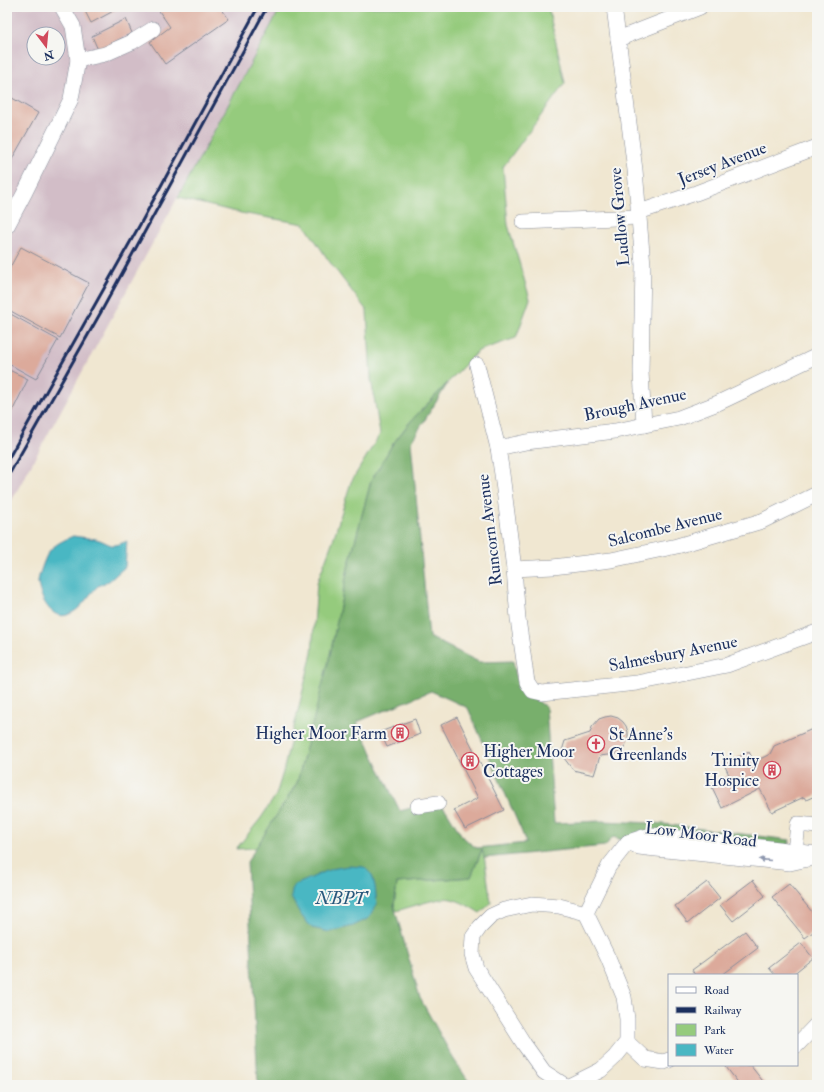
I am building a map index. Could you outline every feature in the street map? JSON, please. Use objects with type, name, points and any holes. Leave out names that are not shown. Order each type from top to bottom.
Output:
[{"type":"street","points":[[7,226],[26,192],[71,99],[78,60],[73,26],[62,7]]},
{"type":"street","name":"Ludlow Grove","points":[[614,7],[639,214],[643,264],[641,372],[644,425]]},
{"type":"street","points":[[618,39],[700,7]]},
{"type":"street","points":[[78,60],[106,54],[132,42],[153,29]]},
{"type":"street","name":"Jersey Avenue","points":[[523,223],[639,214],[817,147]]},
{"type":"street","name":"Brough Avenue","points":[[498,448],[526,442],[615,431],[679,418],[718,403],[817,356]]},
{"type":"street","name":"Runcorn Avenue","points":[[477,365],[498,448],[527,682],[534,691]]},
{"type":"street","name":"Salcombe Avenue","points":[[514,569],[553,567],[611,560],[677,546],[762,521],[817,494]]},
{"type":"street","name":"Salmesbury Avenue","points":[[534,691],[542,693],[637,683],[727,665],[817,632]]},
{"type":"street","points":[[418,806],[438,803]]},
{"type":"street","points":[[794,856],[798,824],[817,826]]},
{"type":"street","name":"Low Moor Road","points":[[586,913],[608,866],[628,842],[643,837],[652,835],[794,856],[817,856]]},
{"type":"street","points":[[564,1085],[544,1072],[524,1044],[476,968],[472,954],[473,937],[491,916],[504,910],[532,904],[559,906],[586,913],[608,958],[624,997],[627,1020],[627,1042],[615,1057],[601,1070],[570,1085]]},
{"type":"street","points":[[798,1044],[817,1024]]},
{"type":"street","points":[[627,1042],[645,1059],[664,1062],[668,1060]]},
{"type":"shaded area","points":[[7,7],[282,7],[7,509]]},
{"type":"green space","points":[[281,7],[548,7],[565,83],[503,167],[508,225],[530,299],[516,338],[478,351],[409,423],[392,445],[371,481],[348,568],[318,705],[297,783],[256,848],[236,849],[261,818],[276,795],[312,653],[317,583],[333,540],[351,482],[380,434],[371,379],[367,311],[329,261],[304,224],[241,213],[178,198]]},
{"type":"green space","points":[[448,383],[411,442],[429,637],[479,662],[513,661],[517,680],[524,691],[546,707],[554,823],[601,821],[655,823],[790,840],[788,850],[628,842],[613,837],[605,846],[484,858],[482,849],[471,877],[397,883],[394,906],[420,998],[453,1058],[471,1085],[258,1085],[247,862],[297,783],[330,655],[348,568],[371,481],[392,445],[411,421]],"holes":[[[431,691],[468,708],[521,830],[526,843],[477,848],[462,836],[446,810],[438,803],[400,811],[357,722]]]},
{"type":"green space","points":[[483,848],[491,903],[480,913],[459,901],[451,899],[440,899],[396,911],[394,906],[397,883],[471,877]]},
{"type":"water","points":[[73,536],[96,539],[111,545],[127,541],[125,567],[109,581],[98,586],[77,610],[61,616],[55,614],[46,605],[38,580],[45,559],[50,550],[59,543]]},
{"type":"water","name":"NBPT","points":[[348,866],[364,867],[372,875],[377,904],[369,918],[353,926],[330,932],[312,928],[300,914],[291,897],[293,886],[331,869]]},
{"type":"building","points":[[83,7],[121,7],[91,23]]},
{"type":"building","points":[[157,7],[220,7],[229,19],[165,64],[150,42],[170,27]]},
{"type":"building","points":[[126,19],[132,33],[98,50],[92,36]]},
{"type":"building","points":[[7,95],[38,113],[7,168]]},
{"type":"building","points":[[21,247],[89,283],[60,338],[7,309],[7,273]]},
{"type":"building","points":[[7,312],[58,340],[36,379],[7,363]]},
{"type":"building","points":[[7,369],[28,379],[10,416],[7,415]]},
{"type":"building","name":"St Anne's Greenlands","points":[[611,716],[618,718],[626,726],[628,739],[625,746],[621,751],[615,754],[600,756],[594,775],[573,770],[561,754],[565,741],[590,733],[592,727],[599,719]]},
{"type":"building","name":"Higher Moor Cottages","points":[[457,717],[504,810],[465,829],[454,810],[478,798],[441,725]]},
{"type":"building","name":"Higher Moor Farm","points":[[415,719],[420,734],[387,747],[380,732]]},
{"type":"building","name":"Trinity Hospice","points":[[817,727],[817,795],[806,800],[804,797],[772,812],[760,789],[722,808],[711,785],[729,775],[724,764],[749,752],[754,762],[770,754],[774,746]]},
{"type":"building","points":[[753,880],[765,896],[733,921],[720,905]]},
{"type":"building","points":[[707,882],[720,898],[688,923],[675,906]]},
{"type":"building","points":[[789,884],[817,918],[817,929],[805,938],[772,897]]},
{"type":"building","points":[[745,931],[758,948],[723,974],[694,974],[692,970]]},
{"type":"building","points":[[801,943],[813,958],[793,974],[774,974],[769,968]]},
{"type":"building","points":[[751,1066],[766,1085],[740,1085],[726,1067]]},
{"type":"railway","points":[[7,461],[142,221],[258,7]]},
{"type":"railway","points":[[7,478],[101,312],[267,7]]},
{"type":"place","name":"Higher Moor Farm","points":[[400,733]]},
{"type":"place","name":"St Anne's Greenlands","points":[[596,744]]},
{"type":"place","name":"Higher Moor Cottages","points":[[470,761]]},
{"type":"place","name":"Trinity Hospice","points":[[772,770]]}]
